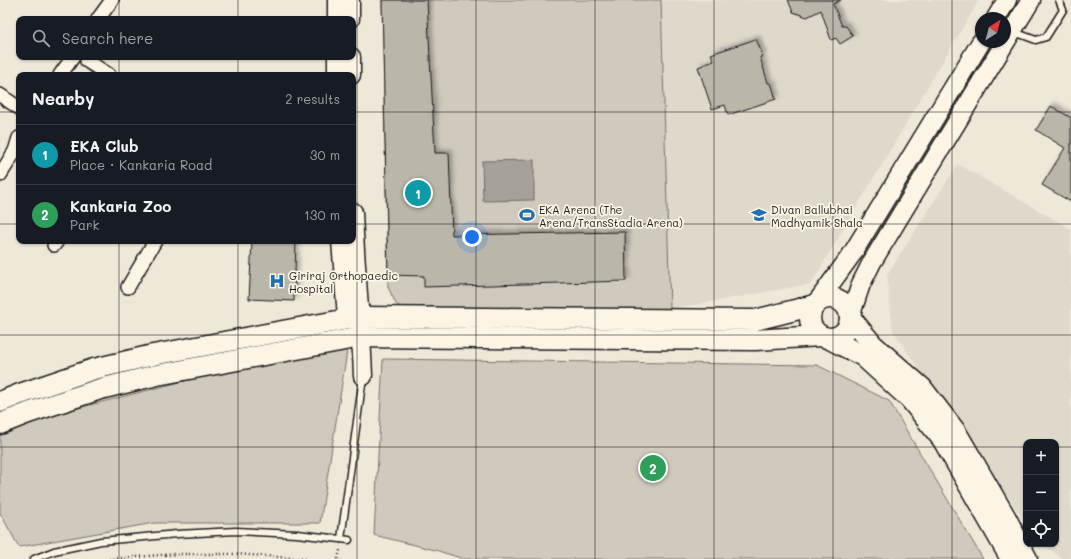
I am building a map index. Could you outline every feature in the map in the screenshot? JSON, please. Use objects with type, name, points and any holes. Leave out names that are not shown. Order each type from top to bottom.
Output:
[{"type":"main road","points":[[337,0],[337,16]]},
{"type":"main road","points":[[350,0],[350,16]]},
{"type":"main road","points":[[1000,12],[1007,0]]},
{"type":"main road","points":[[0,424],[100,389],[150,376],[355,338],[755,340],[838,337],[844,334],[848,328],[861,284],[872,262],[1031,0]]},
{"type":"main road","points":[[977,48],[852,254],[811,311],[810,318],[811,326],[815,332],[863,356],[910,399],[943,440],[999,522],[1028,559]]},
{"type":"main road","points":[[337,60],[337,72]]},
{"type":"main road","points":[[350,60],[351,72]]},
{"type":"main road","points":[[341,244],[355,338],[363,376]]},
{"type":"main road","points":[[353,318],[354,244]]},
{"type":"main road","points":[[0,402],[94,369],[153,355],[353,318],[755,320],[815,305],[824,299],[835,299],[847,306],[850,317],[873,345],[922,388],[956,432],[999,522],[1011,559]]},
{"type":"street","points":[[100,16],[112,0]]},
{"type":"street","points":[[62,72],[71,60]]},
{"type":"street","points":[[87,61],[104,72]]},
{"type":"street","points":[[0,95],[16,106]]},
{"type":"street","points":[[0,175],[16,153]]},
{"type":"street","points":[[128,287],[153,244]]},
{"type":"lane","points":[[1012,31],[1036,40],[1046,36],[1063,10],[1059,0]]},
{"type":"lane","points":[[341,539],[363,376]]},
{"type":"lane","points":[[34,559],[54,551],[101,541],[177,534],[236,531],[297,534],[349,540]]},
{"type":"path","points":[[109,559],[168,554],[236,554],[308,559]]},
{"type":"shaded area","name":"EKA Arena (The Arena/TransStadia Arena)","points":[[382,0],[661,0],[670,309],[405,310],[396,304],[388,287]]},
{"type":"shaded area","name":"Divan Ballubhai Madhyamik Shala","points":[[661,0],[979,0],[811,284],[670,309]]},
{"type":"shaded area","points":[[534,160],[534,200],[483,201],[482,161]]},
{"type":"shaded area","points":[[958,164],[1071,229],[1071,559],[1063,559],[1047,547],[1059,547],[1059,439],[1023,439],[1023,519],[893,331],[887,275]]},
{"type":"shaded area","points":[[349,339],[320,523],[154,523],[19,547],[0,513],[0,428]]},
{"type":"shaded area","points":[[383,359],[817,365],[889,401],[983,559],[464,559],[435,550],[374,535]]},
{"type":"building","points":[[382,0],[427,0],[435,153],[449,153],[452,235],[625,232],[626,281],[424,287],[424,276],[388,275]]},
{"type":"building","points":[[788,0],[841,0],[833,4],[842,26],[846,26],[853,36],[840,44],[836,38],[831,40],[821,10],[807,17],[793,12]]},
{"type":"building","points":[[756,39],[763,56],[760,57],[768,83],[771,83],[776,99],[728,115],[725,105],[712,109],[698,67],[714,61],[711,54]]},
{"type":"building","points":[[1051,106],[1071,118],[1071,202],[1042,185],[1065,148],[1036,130]]},
{"type":"building","points":[[252,244],[296,244],[294,301],[249,299]]},
{"type":"place","name":"EKA Club","points":[[418,193]]},
{"type":"place","name":"EKA Arena (The Arena/TransStadia Arena)","points":[[527,215]]},
{"type":"place","name":"Divan Ballubhai Madhyamik Shala","points":[[759,215]]},
{"type":"place","name":"Giriraj Orthopaedic Hospital","points":[[277,281]]},
{"type":"place","name":"Kankaria Zoo","points":[[653,468]]}]
